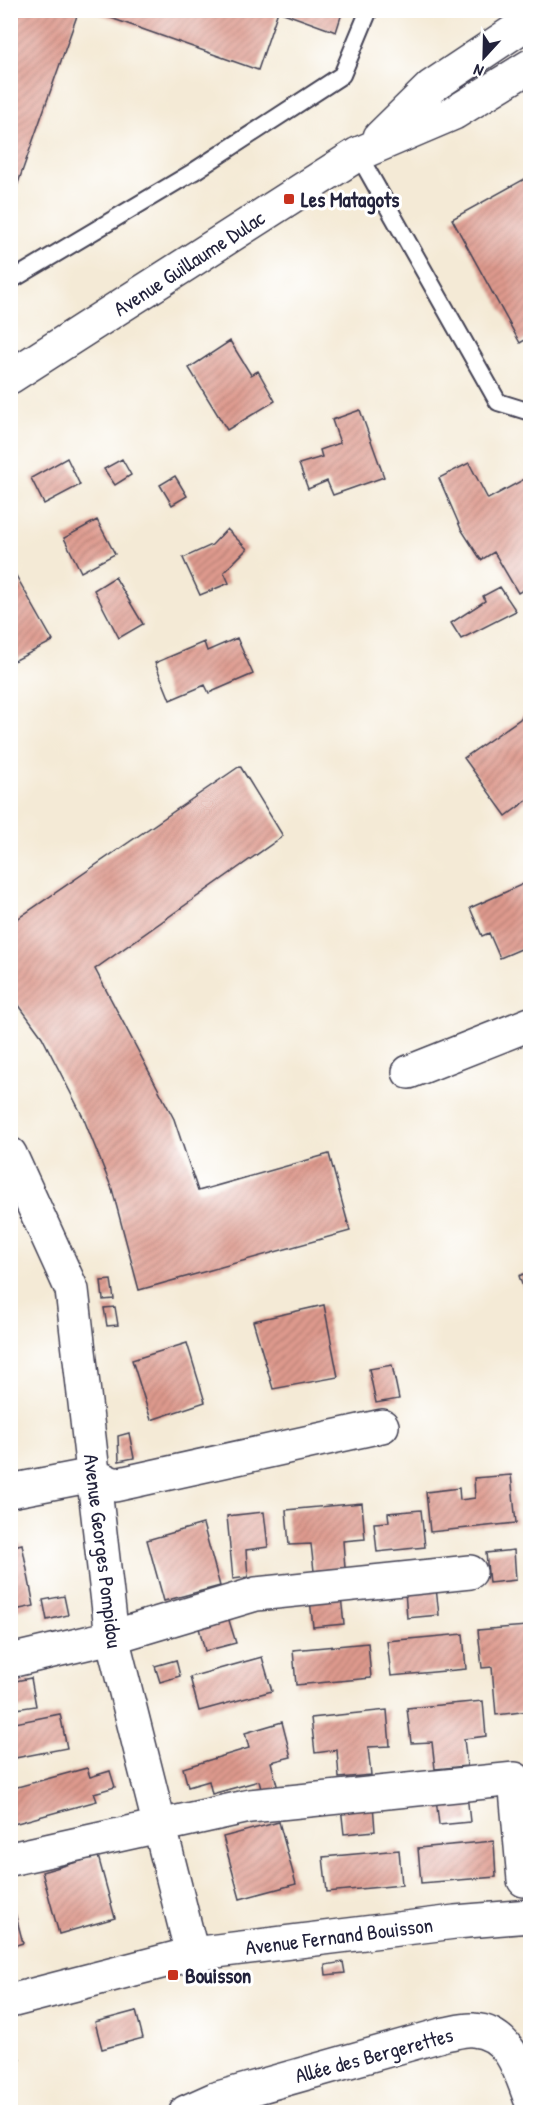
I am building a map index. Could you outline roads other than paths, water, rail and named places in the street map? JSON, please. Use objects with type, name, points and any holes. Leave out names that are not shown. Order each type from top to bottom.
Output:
[{"type":"street","name":"Avenue Guillaume Dulac","points":[[363,152],[431,87],[531,21]]},
{"type":"street","name":"Avenue Guillaume Dulac","points":[[10,377],[363,152],[454,112],[531,66]]},
{"type":"street","points":[[409,1072],[531,1024]]},
{"type":"street","name":"Avenue Georges Pompidou","points":[[10,1154],[72,1290],[112,1637],[192,1954]]},
{"type":"street","points":[[10,1491],[93,1475],[115,1485],[382,1426]]},
{"type":"street","points":[[10,1661],[112,1637],[256,1593],[470,1572]]},
{"type":"street","points":[[10,1859],[250,1806],[515,1779],[524,1880]]},
{"type":"street","name":"Avenue Fernand Bouisson","points":[[10,2001],[192,1954],[455,1922],[531,1916]]},
{"type":"street","name":"Allée des Bergerettes","points":[[186,2112],[226,2096],[445,2034],[473,2030],[493,2036],[507,2047],[518,2064],[531,2098]]},
{"type":"lane","points":[[10,281],[193,172],[342,75],[369,10]]},
{"type":"lane","points":[[363,152],[498,402],[531,412]]},
{"type":"place","name":"Les Matagots","points":[[289,199]]},
{"type":"place","name":"Bouisson","points":[[173,1975]]}]
